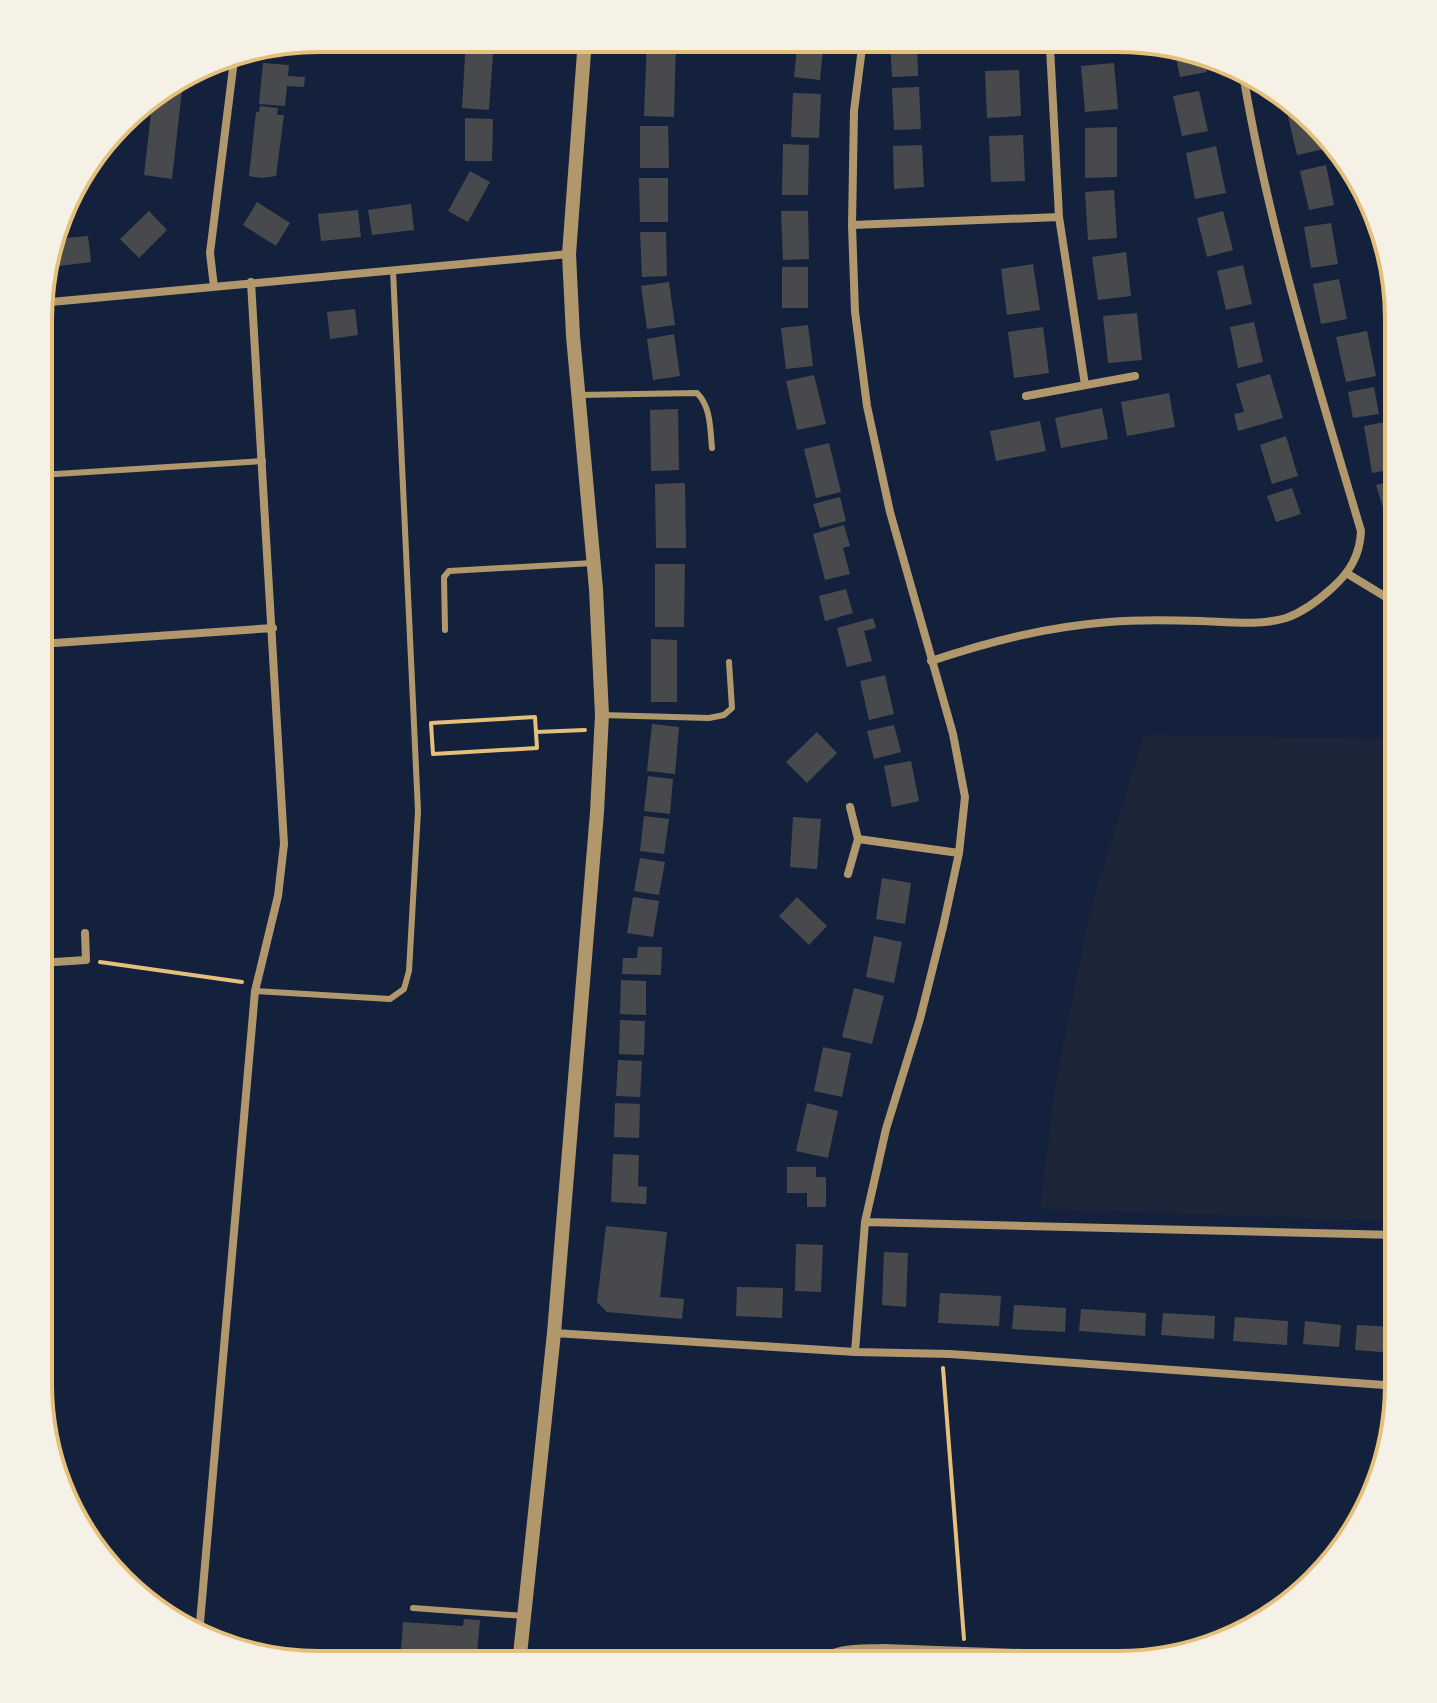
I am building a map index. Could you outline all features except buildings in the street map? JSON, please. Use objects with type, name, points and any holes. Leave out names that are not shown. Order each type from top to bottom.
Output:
[{"type":"street","points":[[521,1650],[554,1333],[602,722],[594,563],[569,254],[584,52]]},
{"type":"street","points":[[855,1352],[865,1222],[886,1129],[920,1019],[959,853],[965,797],[953,734],[890,512],[867,406],[855,312],[852,225],[854,111],[861,52]]},
{"type":"street","points":[[1050,52],[1059,217],[1085,385]]},
{"type":"street","points":[[214,287],[210,253],[233,66]]},
{"type":"street","points":[[931,661],[1004,637],[1063,627],[1124,621],[1251,623],[1286,618],[1320,599],[1348,574],[1360,546],[1361,531],[1293,302],[1257,157],[1245,84]]},
{"type":"street","points":[[852,225],[1059,217]]},
{"type":"street","points":[[53,302],[569,254]]},
{"type":"street","points":[[200,1623],[256,987],[278,896],[284,844],[251,282]]},
{"type":"street","points":[[1026,396],[1135,376]]},
{"type":"street","points":[[1348,574],[1385,596]]},
{"type":"street","points":[[52,643],[273,628]]},
{"type":"street","points":[[848,874],[858,839],[850,807]]},
{"type":"street","points":[[858,839],[959,853]]},
{"type":"street","points":[[52,962],[86,960],[85,933]]},
{"type":"street","points":[[865,1222],[1384,1235]]},
{"type":"street","points":[[554,1333],[855,1352],[942,1354],[1384,1385]]},
{"type":"street","points":[[843,1650],[905,1650]]},
{"type":"lane","points":[[256,987],[390,999],[404,989],[409,971],[418,811],[393,270]]},
{"type":"lane","points":[[579,395],[697,393],[708,410],[712,448]]},
{"type":"lane","points":[[52,474],[263,461]]},
{"type":"lane","points":[[445,630],[444,577],[449,571],[594,563]]},
{"type":"lane","points":[[602,722],[724,715],[732,708],[729,662]]},
{"type":"lane","points":[[413,1608],[525,1616]]},
{"type":"path","points":[[535,717],[536,732],[537,748],[433,754],[431,723],[535,717]]},
{"type":"path","points":[[536,732],[602,722]]},
{"type":"path","points":[[86,960],[256,987]]},
{"type":"path","points":[[942,1354],[965,1650]]},
{"type":"shaded area","points":[[1144,735],[1385,739],[1384,1221],[1040,1209],[1056,1083],[1089,915]]}]
